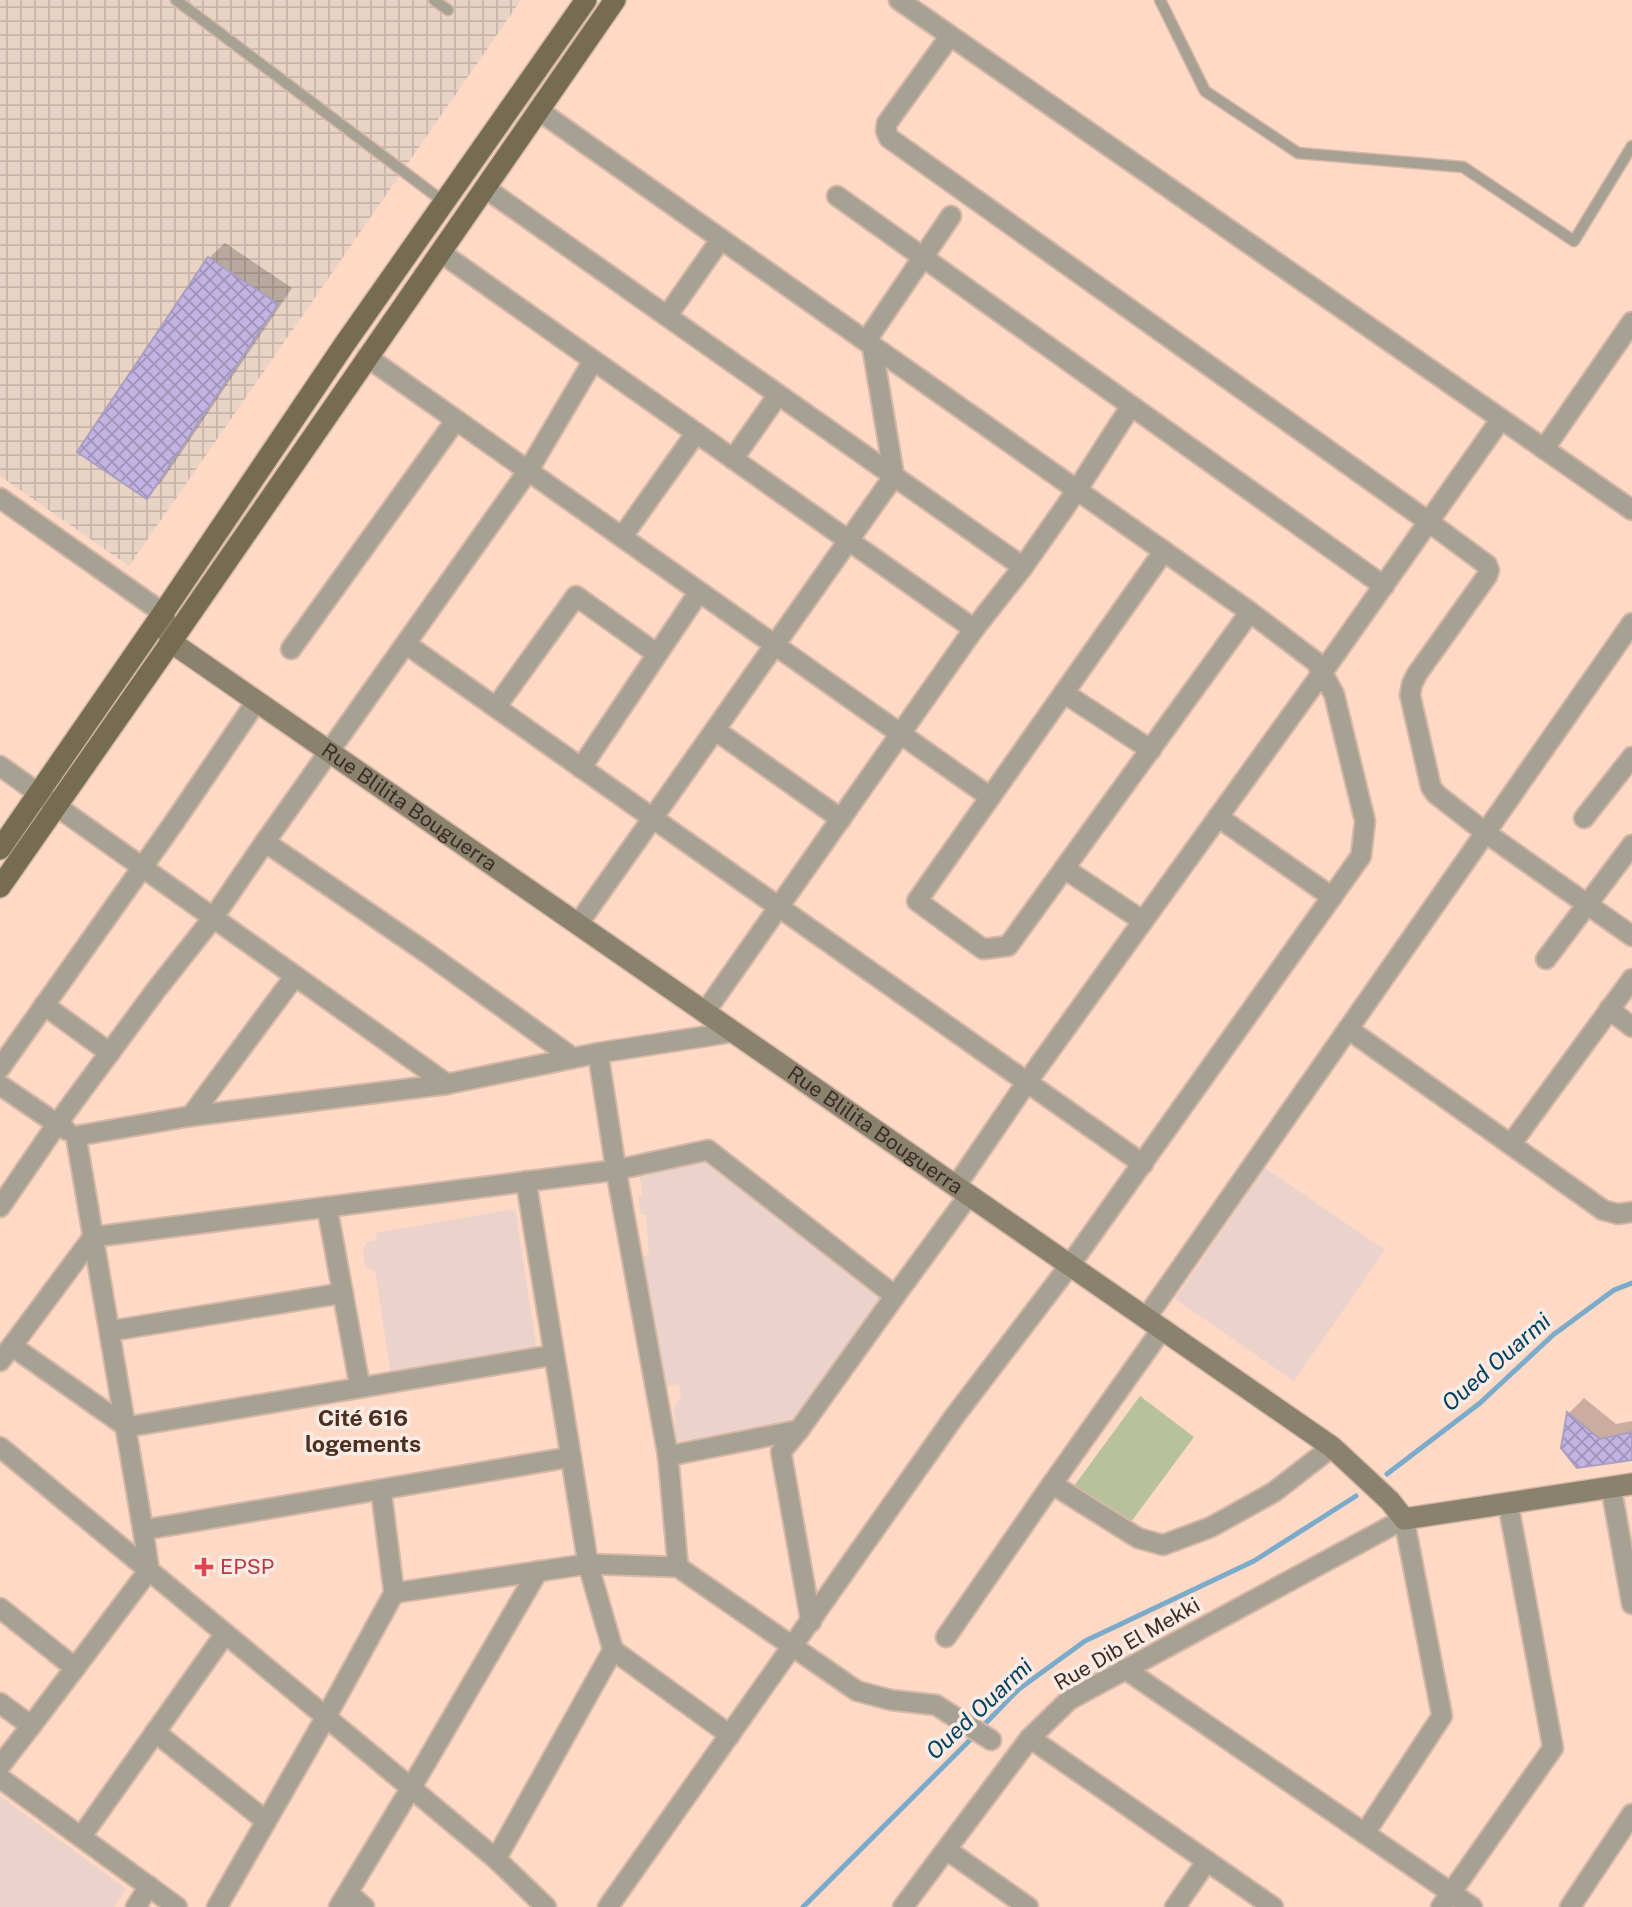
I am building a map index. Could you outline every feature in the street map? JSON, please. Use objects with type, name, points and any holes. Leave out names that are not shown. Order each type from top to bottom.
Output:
[{"type":"main road","points":[[0,849],[344,345],[586,0]]},
{"type":"main road","points":[[0,887],[614,0]]},
{"type":"street","points":[[899,0],[1632,510]]},
{"type":"street","points":[[950,36],[887,123],[889,138],[1487,565],[1487,576],[1412,684],[1410,695],[1431,787],[1436,794],[1486,833],[1632,936]]},
{"type":"street","points":[[538,110],[1250,612],[1316,662],[1334,694],[1365,821],[1361,856],[1070,1265],[954,1417],[608,1907]]},
{"type":"street","points":[[485,188],[1023,567]]},
{"type":"street","points":[[837,196],[1384,586]]},
{"type":"street","points":[[578,925],[894,476],[869,343],[922,257],[951,216]]},
{"type":"street","points":[[667,316],[721,239]]},
{"type":"street","points":[[440,252],[974,629]]},
{"type":"street","points":[[1544,449],[1632,322]]},
{"type":"street","points":[[367,358],[990,797]]},
{"type":"street","points":[[2,1199],[156,990],[214,918],[528,471],[593,361]]},
{"type":"street","points":[[733,459],[778,395]]},
{"type":"street","points":[[705,1012],[974,629],[1023,567],[1077,490],[1130,405]]},
{"type":"street","points":[[668,1456],[779,1443],[799,1430],[895,1296],[1027,1082],[1502,419]]},
{"type":"street","points":[[291,649],[456,420]]},
{"type":"street","points":[[622,537],[696,433]]},
{"type":"street","points":[[0,498],[163,613],[171,642]]},
{"type":"street","points":[[1164,551],[917,901],[983,949],[1008,946],[1250,612]]},
{"type":"street","points":[[581,768],[699,592]]},
{"type":"street","points":[[496,707],[576,596],[657,654]]},
{"type":"street","points":[[946,1637],[1052,1484],[1154,1323],[1348,1029],[1629,634]]},
{"type":"street","name":"Rue Blilita Bouguerra","points":[[171,642],[1332,1447],[1390,1501],[1404,1519]]},
{"type":"street","points":[[407,644],[1143,1164]]},
{"type":"street","points":[[1063,693],[1152,750]]},
{"type":"street","points":[[0,1068],[256,702]]},
{"type":"street","points":[[715,730],[841,819]]},
{"type":"street","points":[[1584,818],[1632,757]]},
{"type":"street","points":[[0,766],[447,1084]]},
{"type":"street","points":[[1218,817],[1332,897]]},
{"type":"street","points":[[265,842],[573,1058]]},
{"type":"street","points":[[1546,959],[1632,845]]},
{"type":"street","points":[[1065,869],[1143,922]]},
{"type":"street","points":[[191,1116],[295,976]]},
{"type":"street","points":[[1511,1144],[1632,979]]},
{"type":"street","points":[[44,1005],[110,1053]]},
{"type":"street","points":[[1609,1009],[1632,1027]]},
{"type":"street","points":[[1348,1029],[1603,1210],[1618,1214],[1632,1212]]},
{"type":"street","points":[[0,1085],[76,1136],[191,1116],[447,1084],[598,1053],[733,1032]]},
{"type":"street","points":[[598,1053],[616,1170],[668,1456],[678,1567]]},
{"type":"street","points":[[0,1766],[149,1570],[76,1136]]},
{"type":"street","points":[[554,1355],[127,1427],[6,1353],[93,1237],[616,1170],[708,1150],[895,1296]]},
{"type":"street","points":[[526,1181],[588,1564],[613,1650],[730,1735]]},
{"type":"street","points":[[327,1207],[360,1387]]},
{"type":"street","points":[[110,1331],[343,1293]]},
{"type":"street","points":[[779,1443],[811,1622]]},
{"type":"street","points":[[0,1447],[496,1859],[546,1907]]},
{"type":"street","points":[[1052,1484],[1138,1538],[1163,1545],[1211,1527],[1274,1492],[1332,1447]]},
{"type":"street","points":[[143,1530],[571,1457]]},
{"type":"street","points":[[1365,1833],[1442,1716],[1404,1519],[1622,1485],[1632,1604]]},
{"type":"street","points":[[217,1907],[394,1594],[381,1490]]},
{"type":"street","points":[[1446,1900],[1553,1748],[1508,1503]]},
{"type":"street","name":"Rue Dib El Mekki","points":[[904,1907],[1031,1738],[1069,1700],[1404,1519]]},
{"type":"street","points":[[394,1594],[588,1564],[678,1567],[857,1691],[891,1700],[936,1705],[991,1740]]},
{"type":"street","points":[[364,1907],[344,1900],[538,1571]]},
{"type":"street","points":[[0,1608],[75,1668]]},
{"type":"street","points":[[81,1837],[225,1633]]},
{"type":"street","points":[[496,1859],[613,1650]]},
{"type":"street","points":[[1125,1669],[1365,1833],[1446,1900],[1472,1907]]},
{"type":"street","points":[[0,1703],[31,1726]]},
{"type":"street","points":[[155,1732],[266,1821]]},
{"type":"street","points":[[1031,1738],[1273,1907]]},
{"type":"street","points":[[0,1778],[177,1907]]},
{"type":"street","points":[[1570,1907],[1632,1814]]},
{"type":"street","points":[[947,1850],[1028,1907]]},
{"type":"street","points":[[1175,1907],[1207,1861]]},
{"type":"street","points":[[135,1907],[149,1886]]},
{"type":"lane","points":[[176,0],[445,202]]},
{"type":"lane","points":[[188,9],[195,0]]},
{"type":"lane","points":[[434,0],[448,10]]},
{"type":"lane","points":[[1160,0],[1205,91],[1298,153],[1463,167],[1574,242],[1632,146]]},
{"type":"shaded area","points":[[0,0],[521,0],[129,566],[0,476]]},
{"type":"shaded area","points":[[704,1160],[890,1291],[796,1419],[766,1427],[676,1442],[674,1407],[681,1397],[679,1384],[660,1387],[635,1259],[649,1255],[646,1215],[641,1215],[638,1197],[642,1196],[641,1180],[635,1172]]},
{"type":"shaded area","points":[[1265,1168],[1385,1250],[1294,1381],[1175,1299]]},
{"type":"shaded area","points":[[515,1209],[536,1346],[531,1354],[391,1374],[375,1270],[365,1265],[363,1248],[367,1242],[377,1240],[376,1233]]},
{"type":"shaded area","points":[[0,1796],[126,1889],[114,1907],[0,1907]]},
{"type":"green space","points":[[1140,1396],[1194,1437],[1128,1526],[1074,1486]]},
{"type":"building","points":[[208,257],[278,304],[147,499],[77,452]]},
{"type":"building","points":[[1567,1412],[1600,1439],[1632,1432],[1632,1460],[1577,1468],[1561,1448]]},
{"type":"waterway","name":"Oued Ouarmi","points":[[1387,1474],[1480,1403],[1553,1335],[1614,1290],[1632,1283]]},
{"type":"waterway","name":"Oued Ouarmi","points":[[980,1729],[1019,1689],[1085,1641],[1254,1561],[1356,1496]]},
{"type":"waterway","name":"Oued Ouarmi","points":[[803,1907],[974,1736]]},
{"type":"place","name":"EPSP","points":[[204,1567]]},
{"type":"district","name":"Cité 616 logements","points":[[363,1431]]}]
